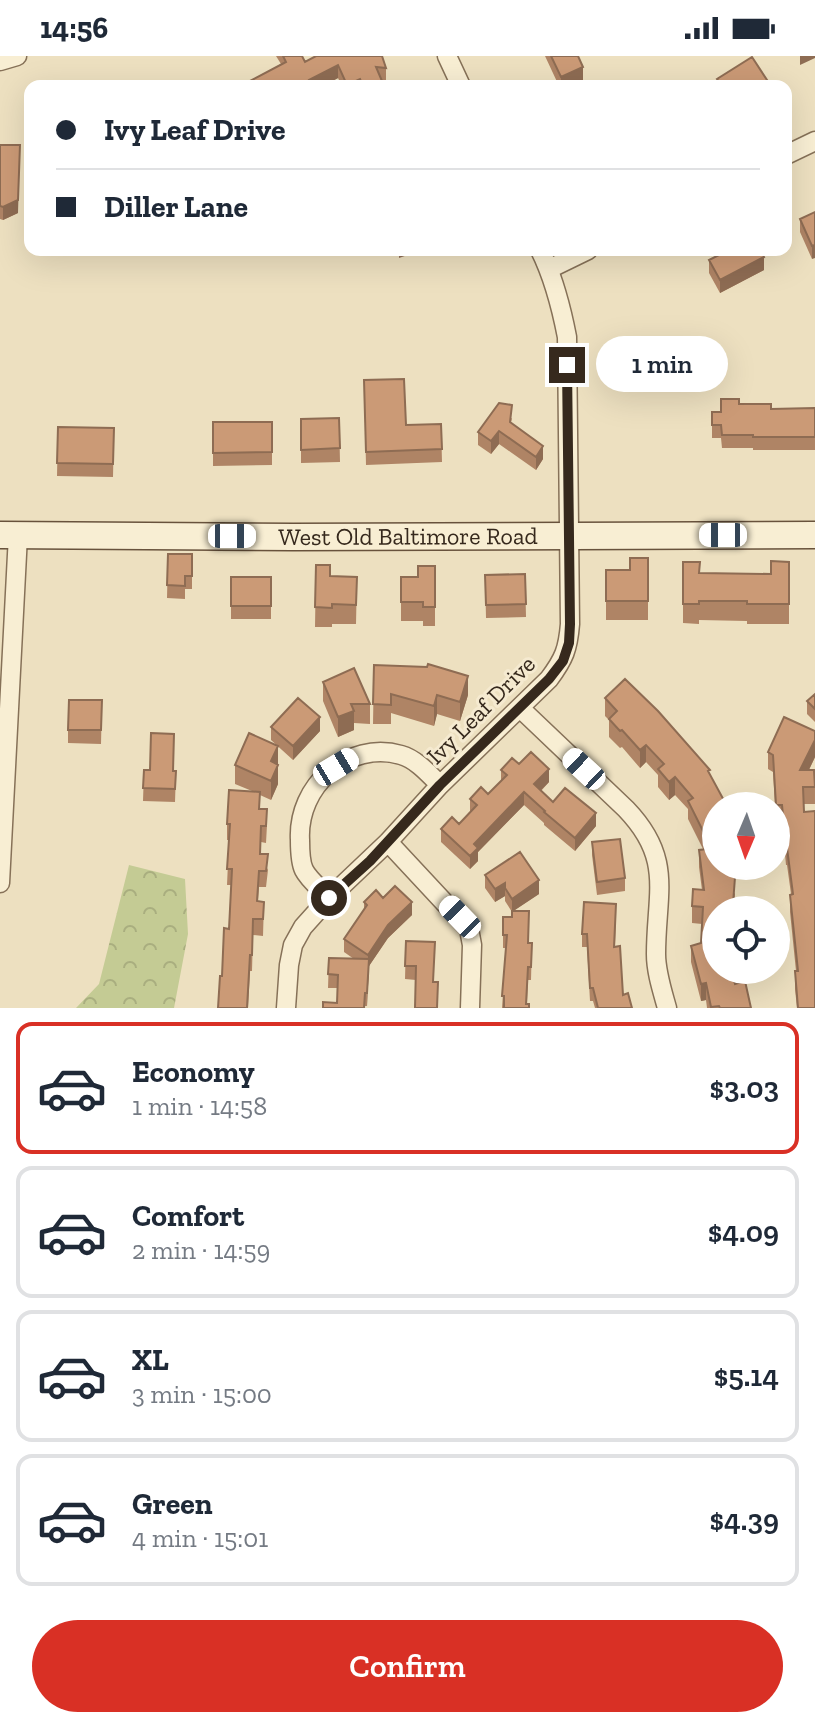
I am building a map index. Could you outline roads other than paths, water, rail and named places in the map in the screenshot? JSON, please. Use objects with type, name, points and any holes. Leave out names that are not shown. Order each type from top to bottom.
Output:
[{"type":"street","points":[[0,61],[17,56]]},
{"type":"street","points":[[447,56],[458,80]]},
{"type":"street","points":[[792,152],[815,141]]},
{"type":"street","name":"Ivy Leaf Drive","points":[[286,1008],[293,945],[303,927],[440,785],[521,709],[563,661],[569,643],[567,337],[560,302],[543,256]]},
{"type":"street","points":[[549,269],[576,256]]},
{"type":"street","points":[[0,883],[9,535]]},
{"type":"street","name":"West Old Baltimore Road","points":[[9,535],[815,535]]},
{"type":"street","points":[[521,709],[626,809],[641,825],[652,844],[659,865],[660,884],[657,972],[667,1008]]},
{"type":"street","points":[[329,898],[304,870],[300,850],[301,812],[321,779],[357,755],[373,751],[405,756],[440,785]]},
{"type":"street","points":[[388,842],[469,929],[472,945],[470,1008]]}]
